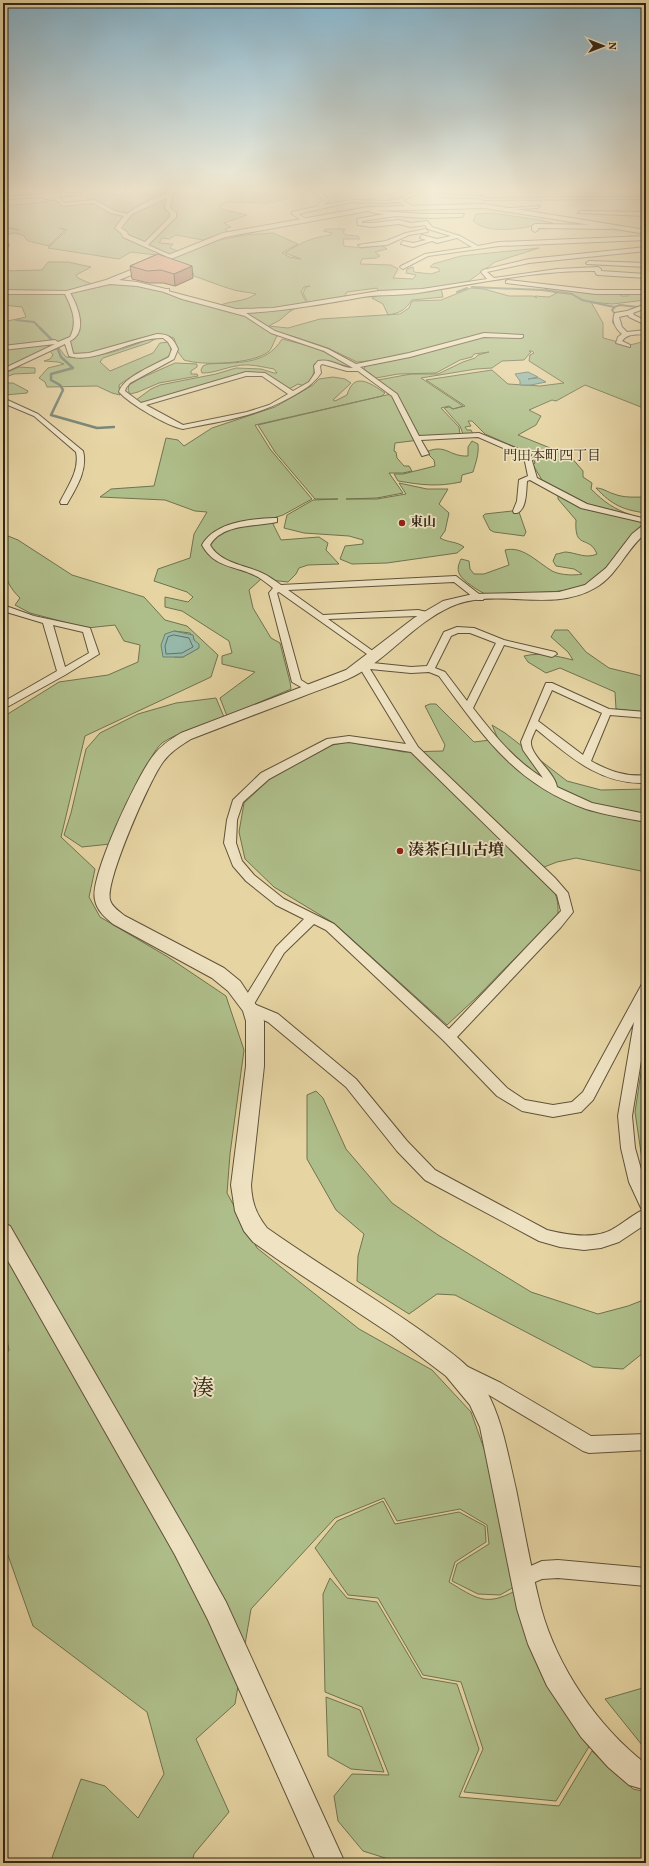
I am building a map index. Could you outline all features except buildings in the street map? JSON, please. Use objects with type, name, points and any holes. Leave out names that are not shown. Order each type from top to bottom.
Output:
[{"type":"street","points":[[3,292],[67,292],[109,282],[121,277]]},
{"type":"street","points":[[488,280],[491,278],[490,277]]},
{"type":"street","points":[[236,311],[273,310],[379,293],[422,291],[505,277]]},
{"type":"street","points":[[488,280],[596,292],[646,292]]},
{"type":"street","points":[[109,282],[137,284],[236,311],[247,315],[273,332],[326,350],[357,367],[395,395],[425,454]]},
{"type":"street","points":[[3,371],[67,341],[75,334],[77,319],[74,306],[67,292]]},
{"type":"street","points":[[626,334],[619,328],[616,317],[617,314],[628,313],[640,307],[646,306]]},
{"type":"street","points":[[628,313],[635,319],[646,323]]},
{"type":"street","points":[[628,346],[618,342],[621,337],[626,334],[646,332]]},
{"type":"street","points":[[67,341],[70,354],[73,356],[82,356],[153,336],[165,336],[171,341],[175,349],[172,358],[128,382],[123,387],[122,392],[140,405],[178,426],[183,427],[249,414],[271,406],[311,383],[318,373],[317,366],[320,362],[332,363],[346,370],[484,335],[521,336]]},
{"type":"street","points":[[3,348],[67,341]]},
{"type":"street","points":[[140,405],[246,374],[263,374],[293,394]]},
{"type":"street","points":[[3,400],[36,414],[79,452],[82,458],[81,468],[64,502]]},
{"type":"street","points":[[418,438],[479,435],[527,456],[533,477],[584,506],[646,520]]},
{"type":"street","points":[[517,511],[521,501],[523,480],[533,477]]},
{"type":"street","points":[[274,520],[247,522],[212,537],[206,545],[211,554],[218,559],[261,575],[374,656]]},
{"type":"street","points":[[646,528],[630,542],[607,574],[599,582],[587,589],[575,593],[461,599],[429,614],[363,665],[350,673],[186,736],[168,748],[158,758],[151,770],[105,873],[102,885],[103,904],[112,914],[119,920],[218,973],[234,986],[248,1006],[255,1021],[256,1040],[241,1185],[242,1199],[251,1224],[272,1244],[399,1328],[454,1368],[495,1389],[589,1445],[646,1442]]},
{"type":"street","points":[[310,689],[297,682],[273,593],[278,588],[456,579],[480,598]]},
{"type":"street","points":[[3,608],[32,618],[47,620],[71,628],[87,630],[94,654],[4,705],[3,692]]},
{"type":"street","points":[[321,618],[329,616],[411,613],[429,614]]},
{"type":"street","points":[[47,620],[62,673]]},
{"type":"street","points":[[430,669],[447,634],[457,630],[471,630],[501,642],[552,654]]},
{"type":"street","points":[[468,709],[501,642]]},
{"type":"street","points":[[363,665],[411,670],[430,669],[442,674],[491,739],[521,769],[552,790],[589,806],[646,818]]},
{"type":"street","points":[[363,665],[414,749],[562,893],[566,912],[557,924],[449,1037]]},
{"type":"street","points":[[552,790],[550,782],[528,750],[526,742],[549,685],[607,712],[646,715]]},
{"type":"street","points":[[585,762],[607,712]]},
{"type":"street","points":[[533,722],[585,762],[617,778],[640,780],[646,778]]},
{"type":"street","points":[[414,749],[349,739],[331,741],[264,776],[238,800],[232,820],[230,843],[237,863],[250,878],[280,902],[330,927],[449,1037],[502,1092],[522,1105],[553,1111],[576,1108],[588,1096],[646,988]]},
{"type":"street","points":[[248,1006],[280,950],[313,918]]},
{"type":"street","points":[[646,994],[625,1116],[628,1148],[636,1182],[646,1204]]},
{"type":"street","points":[[248,1006],[273,1018],[351,1082],[402,1146],[430,1175],[544,1236],[560,1241],[577,1243],[609,1239],[646,1216]]},
{"type":"street","points":[[3,1233],[183,1547],[217,1610],[331,1863]]},
{"type":"street","points":[[454,1368],[478,1397],[491,1427],[529,1609],[556,1677],[590,1728],[617,1758],[639,1775],[646,1777]]},
{"type":"street","points":[[522,1578],[542,1570],[558,1568],[646,1577]]},
{"type":"green space","points":[[3,277],[77,277],[96,286],[109,283],[155,289],[187,301],[216,307],[226,303],[246,299],[256,294],[223,287],[197,277],[394,277],[413,279],[414,277],[474,277],[469,281],[441,288],[443,297],[412,300],[402,310],[390,315],[400,314],[409,308],[412,301],[441,300],[471,288],[484,289],[509,296],[533,296],[537,298],[535,296],[549,297],[557,293],[545,289],[545,287],[619,293],[621,296],[628,296],[627,293],[646,293],[646,300],[612,304],[591,302],[603,323],[603,338],[630,345],[646,341],[646,409],[585,385],[556,401],[552,400],[529,410],[541,416],[536,425],[518,435],[570,456],[583,471],[583,477],[592,483],[591,489],[596,494],[614,508],[631,515],[588,504],[542,480],[533,465],[535,463],[531,454],[485,434],[472,421],[468,421],[471,426],[465,427],[467,430],[471,430],[473,434],[463,434],[460,426],[444,408],[449,407],[453,409],[449,406],[441,408],[459,427],[460,435],[395,443],[394,451],[396,452],[397,458],[404,466],[409,466],[412,471],[403,473],[389,473],[403,493],[377,498],[346,499],[377,499],[406,494],[399,483],[427,489],[448,489],[439,504],[449,513],[445,531],[440,538],[464,547],[457,553],[387,563],[352,564],[340,559],[345,546],[363,544],[363,540],[349,536],[304,533],[284,528],[287,515],[313,500],[338,499],[315,499],[275,452],[258,425],[395,393],[378,380],[411,374],[438,374],[475,358],[478,355],[489,352],[474,354],[472,357],[460,360],[436,373],[398,374],[376,378],[364,369],[365,366],[377,360],[357,362],[328,348],[283,334],[277,336],[269,351],[261,356],[227,363],[203,363],[184,360],[178,352],[174,338],[155,336],[144,337],[93,353],[75,355],[71,351],[70,346],[56,344],[3,369],[3,322],[26,317],[22,307],[3,305]],"holes":[[[310,286],[306,287],[303,293],[308,303],[344,297],[347,292],[377,288],[380,294],[372,298],[383,304],[388,315],[320,319],[288,328],[269,326],[306,302],[301,292],[304,287]],[[529,351],[532,351],[534,353],[530,355],[529,361],[564,383],[540,386],[508,384],[492,370],[426,380],[465,406],[453,409],[463,406],[421,378],[476,369],[492,368],[502,361],[524,360],[531,352]]]},
{"type":"green space","points":[[152,338],[157,338],[148,343],[103,358],[100,362],[110,371],[153,353],[160,343],[170,342],[171,352],[168,357],[135,374],[119,385],[120,395],[97,386],[47,387],[45,382],[39,378],[48,368],[64,364],[44,361],[50,359],[53,355],[50,351],[59,348],[66,357],[88,357],[110,353]]},
{"type":"green space","points":[[282,339],[317,348],[351,367],[344,368],[326,362],[314,364],[313,374],[304,386],[298,384],[289,389],[265,373],[245,372],[141,403],[136,400],[151,389],[160,385],[216,374],[236,368],[261,369],[277,373],[274,369],[251,365],[241,365],[207,373],[202,373],[201,370],[203,366],[208,364],[250,361],[259,358],[268,354]]},
{"type":"green space","points":[[175,363],[197,364],[197,367],[191,371],[191,374],[197,374],[198,376],[159,383],[130,394],[128,390],[129,385]]},
{"type":"green space","points":[[19,367],[35,368],[35,373],[14,374],[3,378],[3,374]]},
{"type":"green space","points":[[333,377],[345,379],[351,383],[333,400],[335,401],[347,395],[350,388],[358,381],[368,383],[385,393],[382,396],[255,425],[270,449],[312,499],[283,515],[273,518],[273,524],[281,540],[319,537],[328,543],[326,550],[339,564],[308,565],[299,568],[296,574],[288,582],[261,579],[249,590],[253,608],[271,638],[280,643],[291,689],[227,716],[220,698],[255,672],[222,664],[222,656],[232,653],[229,641],[182,611],[165,607],[165,597],[188,602],[193,597],[187,592],[154,581],[158,569],[190,558],[194,534],[207,512],[195,511],[165,500],[100,497],[111,489],[154,486],[166,438],[178,440],[184,446],[212,428],[275,407],[313,385],[319,379]]},
{"type":"green space","points":[[3,383],[13,383],[28,391],[27,393],[3,395]]},
{"type":"green space","points":[[472,441],[478,444],[476,461],[473,472],[462,475],[461,482],[437,485],[415,484],[398,481],[394,474],[403,474],[435,466],[434,460],[426,452],[433,450],[438,449],[456,455],[468,456],[468,447]]},
{"type":"green space","points":[[596,488],[622,496],[646,497],[646,513],[618,506],[607,499]]},
{"type":"green space","points":[[558,495],[584,509],[642,521],[644,524],[628,539],[600,574],[582,586],[573,589],[488,595],[481,592],[463,579],[458,571],[461,559],[469,561],[470,569],[474,574],[484,574],[509,565],[505,550],[511,549],[523,552],[556,573],[569,575],[582,574],[574,569],[556,566],[553,561],[556,554],[565,552],[585,556],[597,554],[594,548],[577,536],[576,520],[558,499]]},
{"type":"green space","points":[[512,511],[519,512],[526,532],[524,536],[494,532],[490,530],[483,516],[485,514]]},
{"type":"green space","points":[[3,534],[18,540],[72,575],[144,597],[165,620],[187,626],[218,655],[211,677],[85,736],[61,837],[95,869],[89,897],[100,917],[168,957],[226,996],[244,1050],[230,1154],[227,1193],[257,1248],[359,1329],[432,1370],[471,1412],[493,1474],[514,1587],[500,1595],[478,1594],[452,1581],[457,1564],[489,1544],[487,1525],[460,1509],[397,1521],[384,1498],[335,1518],[251,1609],[235,1704],[196,1739],[229,1812],[194,1854],[192,1863],[50,1863],[81,1779],[105,1786],[138,1818],[164,1774],[147,1712],[33,1626],[3,1541],[3,1359],[9,1350],[6,1335],[3,1332],[3,717],[59,682],[108,675],[138,662],[140,645],[124,641],[115,625],[87,628],[30,613],[15,605],[20,598],[9,584],[4,569]],"holes":[[[174,631],[190,633],[199,648],[183,657],[174,657]]]},
{"type":"green space","points":[[555,630],[568,630],[586,652],[609,668],[646,677],[646,712],[616,709],[615,692],[560,668],[546,673],[528,662],[524,656],[536,654],[573,660],[568,652],[551,637]]},
{"type":"green space","points":[[216,698],[224,717],[176,735],[162,743],[156,750],[134,790],[110,844],[82,847],[64,835],[71,813],[86,749],[100,733],[138,714],[176,703]]},
{"type":"green space","points":[[436,704],[474,742],[498,739],[492,725],[505,733],[567,781],[601,790],[646,789],[646,872],[576,858],[557,862],[534,871],[549,885],[555,894],[557,899],[558,914],[476,998],[447,1025],[335,924],[274,887],[245,859],[239,832],[244,803],[272,777],[332,745],[348,742],[404,752],[443,751],[445,745],[425,706]]},
{"type":"green space","points":[[646,1039],[646,1177],[644,1173],[635,1112]]},
{"type":"green space","points":[[316,1091],[323,1098],[346,1149],[392,1203],[438,1235],[531,1292],[598,1314],[628,1306],[646,1299],[643,1353],[623,1369],[593,1367],[455,1295],[437,1294],[409,1314],[357,1281],[358,1256],[364,1234],[336,1210],[307,1159],[307,1095]]},
{"type":"green space","points":[[383,1501],[395,1524],[459,1512],[485,1526],[486,1542],[455,1562],[449,1582],[474,1596],[488,1599],[496,1599],[515,1591],[529,1647],[557,1700],[590,1745],[556,1801],[464,1792],[483,1749],[461,1682],[423,1675],[378,1598],[348,1595],[315,1548],[337,1521]]},
{"type":"green space","points":[[330,1578],[347,1598],[377,1602],[422,1678],[457,1684],[479,1749],[459,1797],[559,1806],[592,1751],[633,1789],[646,1792],[646,1863],[401,1863],[363,1851],[338,1821],[334,1796],[352,1774],[389,1775],[362,1707],[325,1692],[323,1594]]},
{"type":"green space","points":[[646,1687],[646,1750],[605,1699]]},
{"type":"green space","points":[[326,1697],[360,1710],[384,1772],[351,1769],[328,1756]]},
{"type":"water","points":[[528,372],[538,377],[528,379],[539,378],[546,382],[531,385],[520,385],[520,381],[515,374]]},
{"type":"water","points":[[174,631],[193,635],[194,640],[199,644],[199,648],[183,657],[163,657],[161,645],[165,634]]},
{"type":"waterway","points":[[472,287],[542,290],[572,294],[582,300],[614,307],[620,305],[637,307],[646,305]]},
{"type":"waterway","points":[[457,292],[467,288]]},
{"type":"waterway","points":[[615,307],[612,310],[615,314],[613,322],[618,329]]},
{"type":"waterway","points":[[628,312],[627,315],[646,325]]},
{"type":"waterway","points":[[16,320],[34,322],[53,341]]},
{"type":"waterway","points":[[617,328],[621,333]]},
{"type":"waterway","points":[[57,347],[61,357],[73,368],[51,374],[51,380],[60,385],[63,390],[51,415],[97,428],[114,427]]},
{"type":"place","name":"東山","points":[[402,523]]},
{"type":"place","name":"湊茶臼山古墳","points":[[400,851]]},
{"type":"district","name":"門田本町四丁目","points":[[552,456]]},
{"type":"district","name":"湊","points":[[203,1389]]}]
